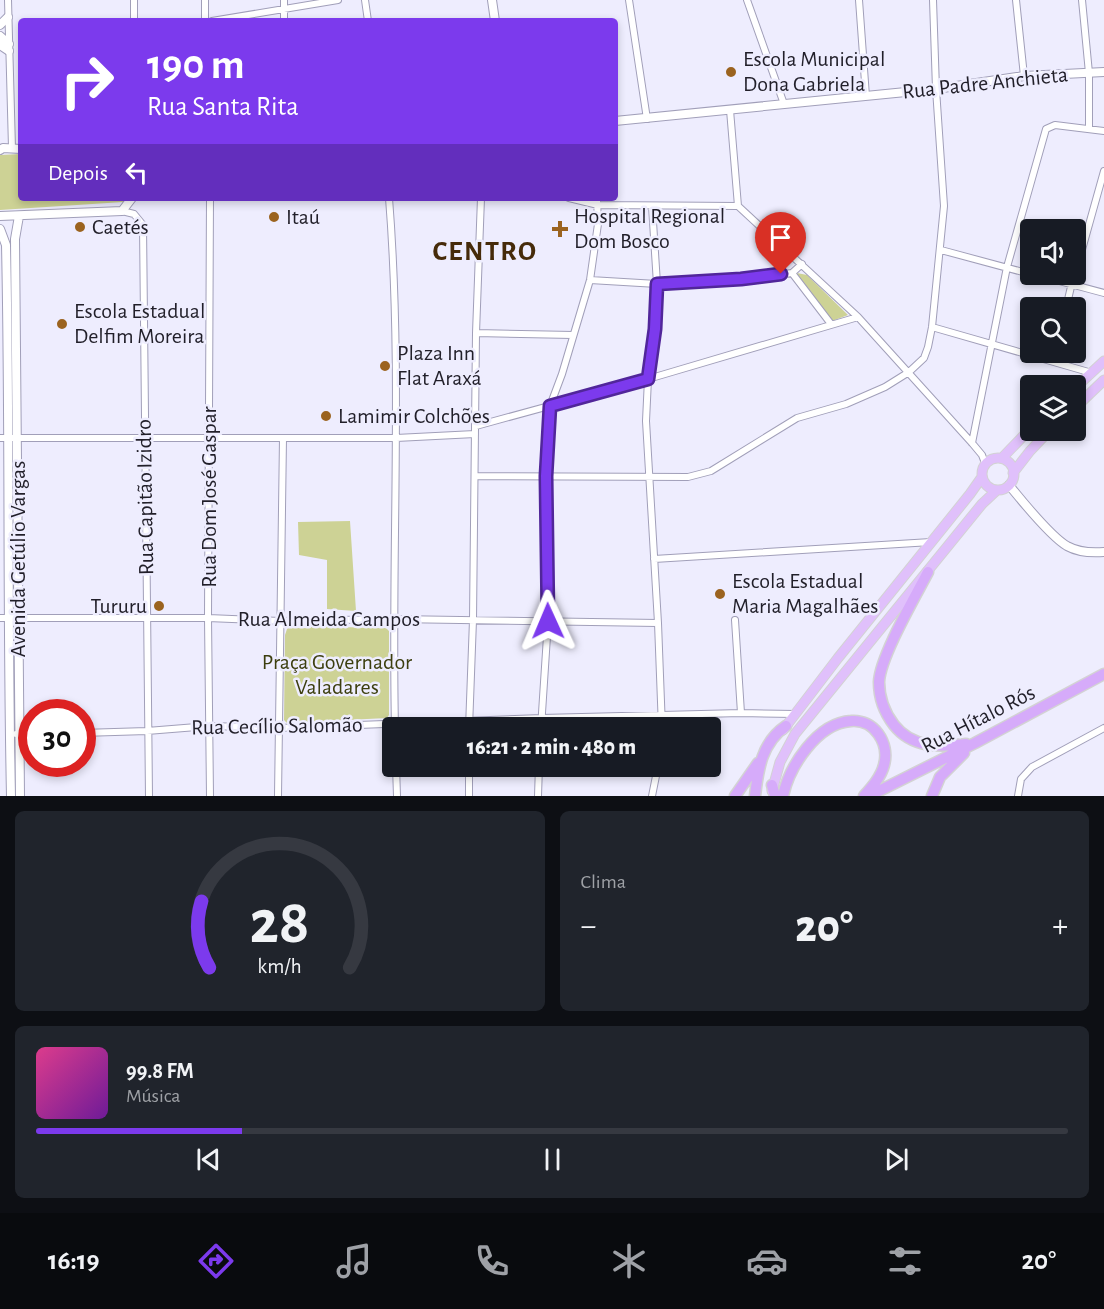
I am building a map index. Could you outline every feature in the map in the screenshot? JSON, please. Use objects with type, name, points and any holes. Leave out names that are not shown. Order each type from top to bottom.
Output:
[{"type":"highway","points":[[928,572],[885,658],[879,680],[880,699],[886,715],[899,732],[911,740],[941,747],[975,743]]},
{"type":"highway","name":"Rua Hítalo Rós","points":[[869,796],[975,743],[1104,674]]},
{"type":"highway","points":[[783,796],[793,766],[815,740],[835,726],[852,721],[864,722],[873,728],[882,738],[885,752],[884,765],[878,778],[864,796]]},
{"type":"highway","points":[[735,796],[771,739],[786,726]]},
{"type":"highway","points":[[932,796],[940,777],[975,743]]},
{"type":"highway","points":[[755,796],[763,755]]},
{"type":"main road","points":[[492,0],[495,18]]},
{"type":"main road","name":"Rua Padre Anchieta","points":[[618,121],[936,89],[1024,76],[1104,72]]},
{"type":"main road","points":[[0,216],[122,211],[130,201]]},
{"type":"main road","name":"Avenida Getúlio Vargas","points":[[9,439],[16,225],[19,216]]},
{"type":"main road","points":[[1,234],[36,216]]},
{"type":"main road","name":"Avenida Getúlio Vargas","points":[[1,234],[6,245],[14,618],[14,734],[11,796]]},
{"type":"main road","points":[[1086,378],[1104,361]]},
{"type":"main road","points":[[1086,397],[1104,380]]},
{"type":"main road","points":[[760,796],[766,761],[777,737],[970,494],[982,477],[985,464],[993,459],[1002,458],[1020,439]]},
{"type":"main road","points":[[773,792],[780,762],[795,734],[982,504],[997,490],[1009,485],[1013,473],[1040,441]]},
{"type":"main road","points":[[1002,458],[1008,462],[1013,473]]},
{"type":"main road","points":[[982,477],[989,487],[997,490]]},
{"type":"main road","name":"Avenida Getúlio Vargas","points":[[14,734],[20,796]]},
{"type":"street","points":[[7,148],[8,0]]},
{"type":"street","points":[[134,0],[135,18]]},
{"type":"street","points":[[205,0],[205,18]]},
{"type":"street","points":[[284,0],[284,18]]},
{"type":"street","points":[[230,18],[338,0]]},
{"type":"street","points":[[365,0],[368,18]]},
{"type":"street","points":[[629,0],[647,119]]},
{"type":"street","points":[[747,0],[784,104]]},
{"type":"street","points":[[859,0],[866,96]]},
{"type":"street","points":[[476,476],[688,477],[711,471],[784,424],[864,397],[909,372],[924,358],[932,327],[944,206],[933,0]]},
{"type":"street","points":[[1016,0],[1024,76]]},
{"type":"street","points":[[1082,0],[1089,73],[1089,129]]},
{"type":"street","points":[[0,26],[8,17]]},
{"type":"street","points":[[0,36],[6,47]]},
{"type":"street","points":[[0,52],[6,47]]},
{"type":"street","points":[[730,110],[738,206]]},
{"type":"street","points":[[972,443],[1007,267],[1048,127],[1055,125],[1104,131]]},
{"type":"street","points":[[1086,234],[1104,171]]},
{"type":"street","name":"Rua Dom José Gaspar","points":[[210,201],[208,618],[210,796]]},
{"type":"street","points":[[389,201],[393,243],[396,438],[395,717]]},
{"type":"street","points":[[469,717],[476,476],[476,333],[481,201]]},
{"type":"street","points":[[542,717],[548,621],[546,476],[550,406],[590,280],[596,252],[598,201],[651,206],[738,206],[858,317],[972,443],[982,455],[985,464]]},
{"type":"street","points":[[651,206],[657,284],[646,421],[662,715]]},
{"type":"street","name":"Rua Capitão Izidro","points":[[122,211],[134,214],[142,225],[149,796]]},
{"type":"street","points":[[941,250],[1020,271]]},
{"type":"street","points":[[590,280],[657,284],[741,279],[792,273],[802,264]]},
{"type":"street","points":[[792,273],[831,324]]},
{"type":"street","points":[[1068,297],[1071,285],[1104,293]]},
{"type":"street","points":[[476,426],[648,379],[858,317]]},
{"type":"street","points":[[932,327],[1020,352]]},
{"type":"street","points":[[476,333],[573,335]]},
{"type":"street","points":[[1061,363],[1092,372]]},
{"type":"street","points":[[9,439],[396,438],[475,435]]},
{"type":"street","points":[[278,796],[283,438]]},
{"type":"street","points":[[1009,485],[1048,529],[1068,547],[1084,552],[1104,552]]},
{"type":"street","points":[[654,559],[932,542]]},
{"type":"street","name":"Rua Almeida Campos","points":[[0,618],[208,618],[281,621],[394,619],[658,623]]},
{"type":"street","points":[[735,620],[741,713]]},
{"type":"street","name":"Rua Cecílio Salomão","points":[[582,717],[795,714]]},
{"type":"street","name":"Rua Cecílio Salomão","points":[[96,733],[209,726],[279,728],[382,726]]},
{"type":"street","points":[[1018,796],[1021,779],[1032,767],[1104,728]]},
{"type":"street","points":[[396,777],[397,796]]},
{"type":"street","points":[[469,777],[469,796]]},
{"type":"street","points":[[538,796],[539,777]]},
{"type":"street","points":[[652,796],[656,777]]},
{"type":"green space","points":[[18,154],[18,201],[124,201],[0,210],[0,155]]},
{"type":"green space","points":[[797,273],[807,275],[848,315],[832,321]]},
{"type":"green space","points":[[350,521],[356,611],[327,609],[327,560],[299,555],[298,522]]},
{"type":"green space","name":"Praça Governador Valadares","points":[[290,626],[386,628],[389,631],[388,717],[287,723],[284,720],[285,635]]},
{"type":"place","name":"Escola Municipal Dona Gabriela","points":[[731,72]]},
{"type":"place","name":"Itaú","points":[[274,217]]},
{"type":"place","name":"Caetés","points":[[80,227]]},
{"type":"place","name":"Hospital Regional Dom Bosco","points":[[560,229]]},
{"type":"place","name":"Escola Estadual Delfim Moreira","points":[[62,324]]},
{"type":"place","name":"Plaza Inn Flat Araxá","points":[[385,366]]},
{"type":"place","name":"Lamimir Colchões","points":[[326,416]]},
{"type":"place","name":"Escola Estadual Maria Magalhães","points":[[720,594]]},
{"type":"place","name":"Tururu","points":[[159,606]]},
{"type":"district","name":"CENTRO","points":[[485,252]]},
{"type":"route","points":[[548,621],[546,476],[550,406],[648,379],[655,329],[657,284],[781,274]]}]
